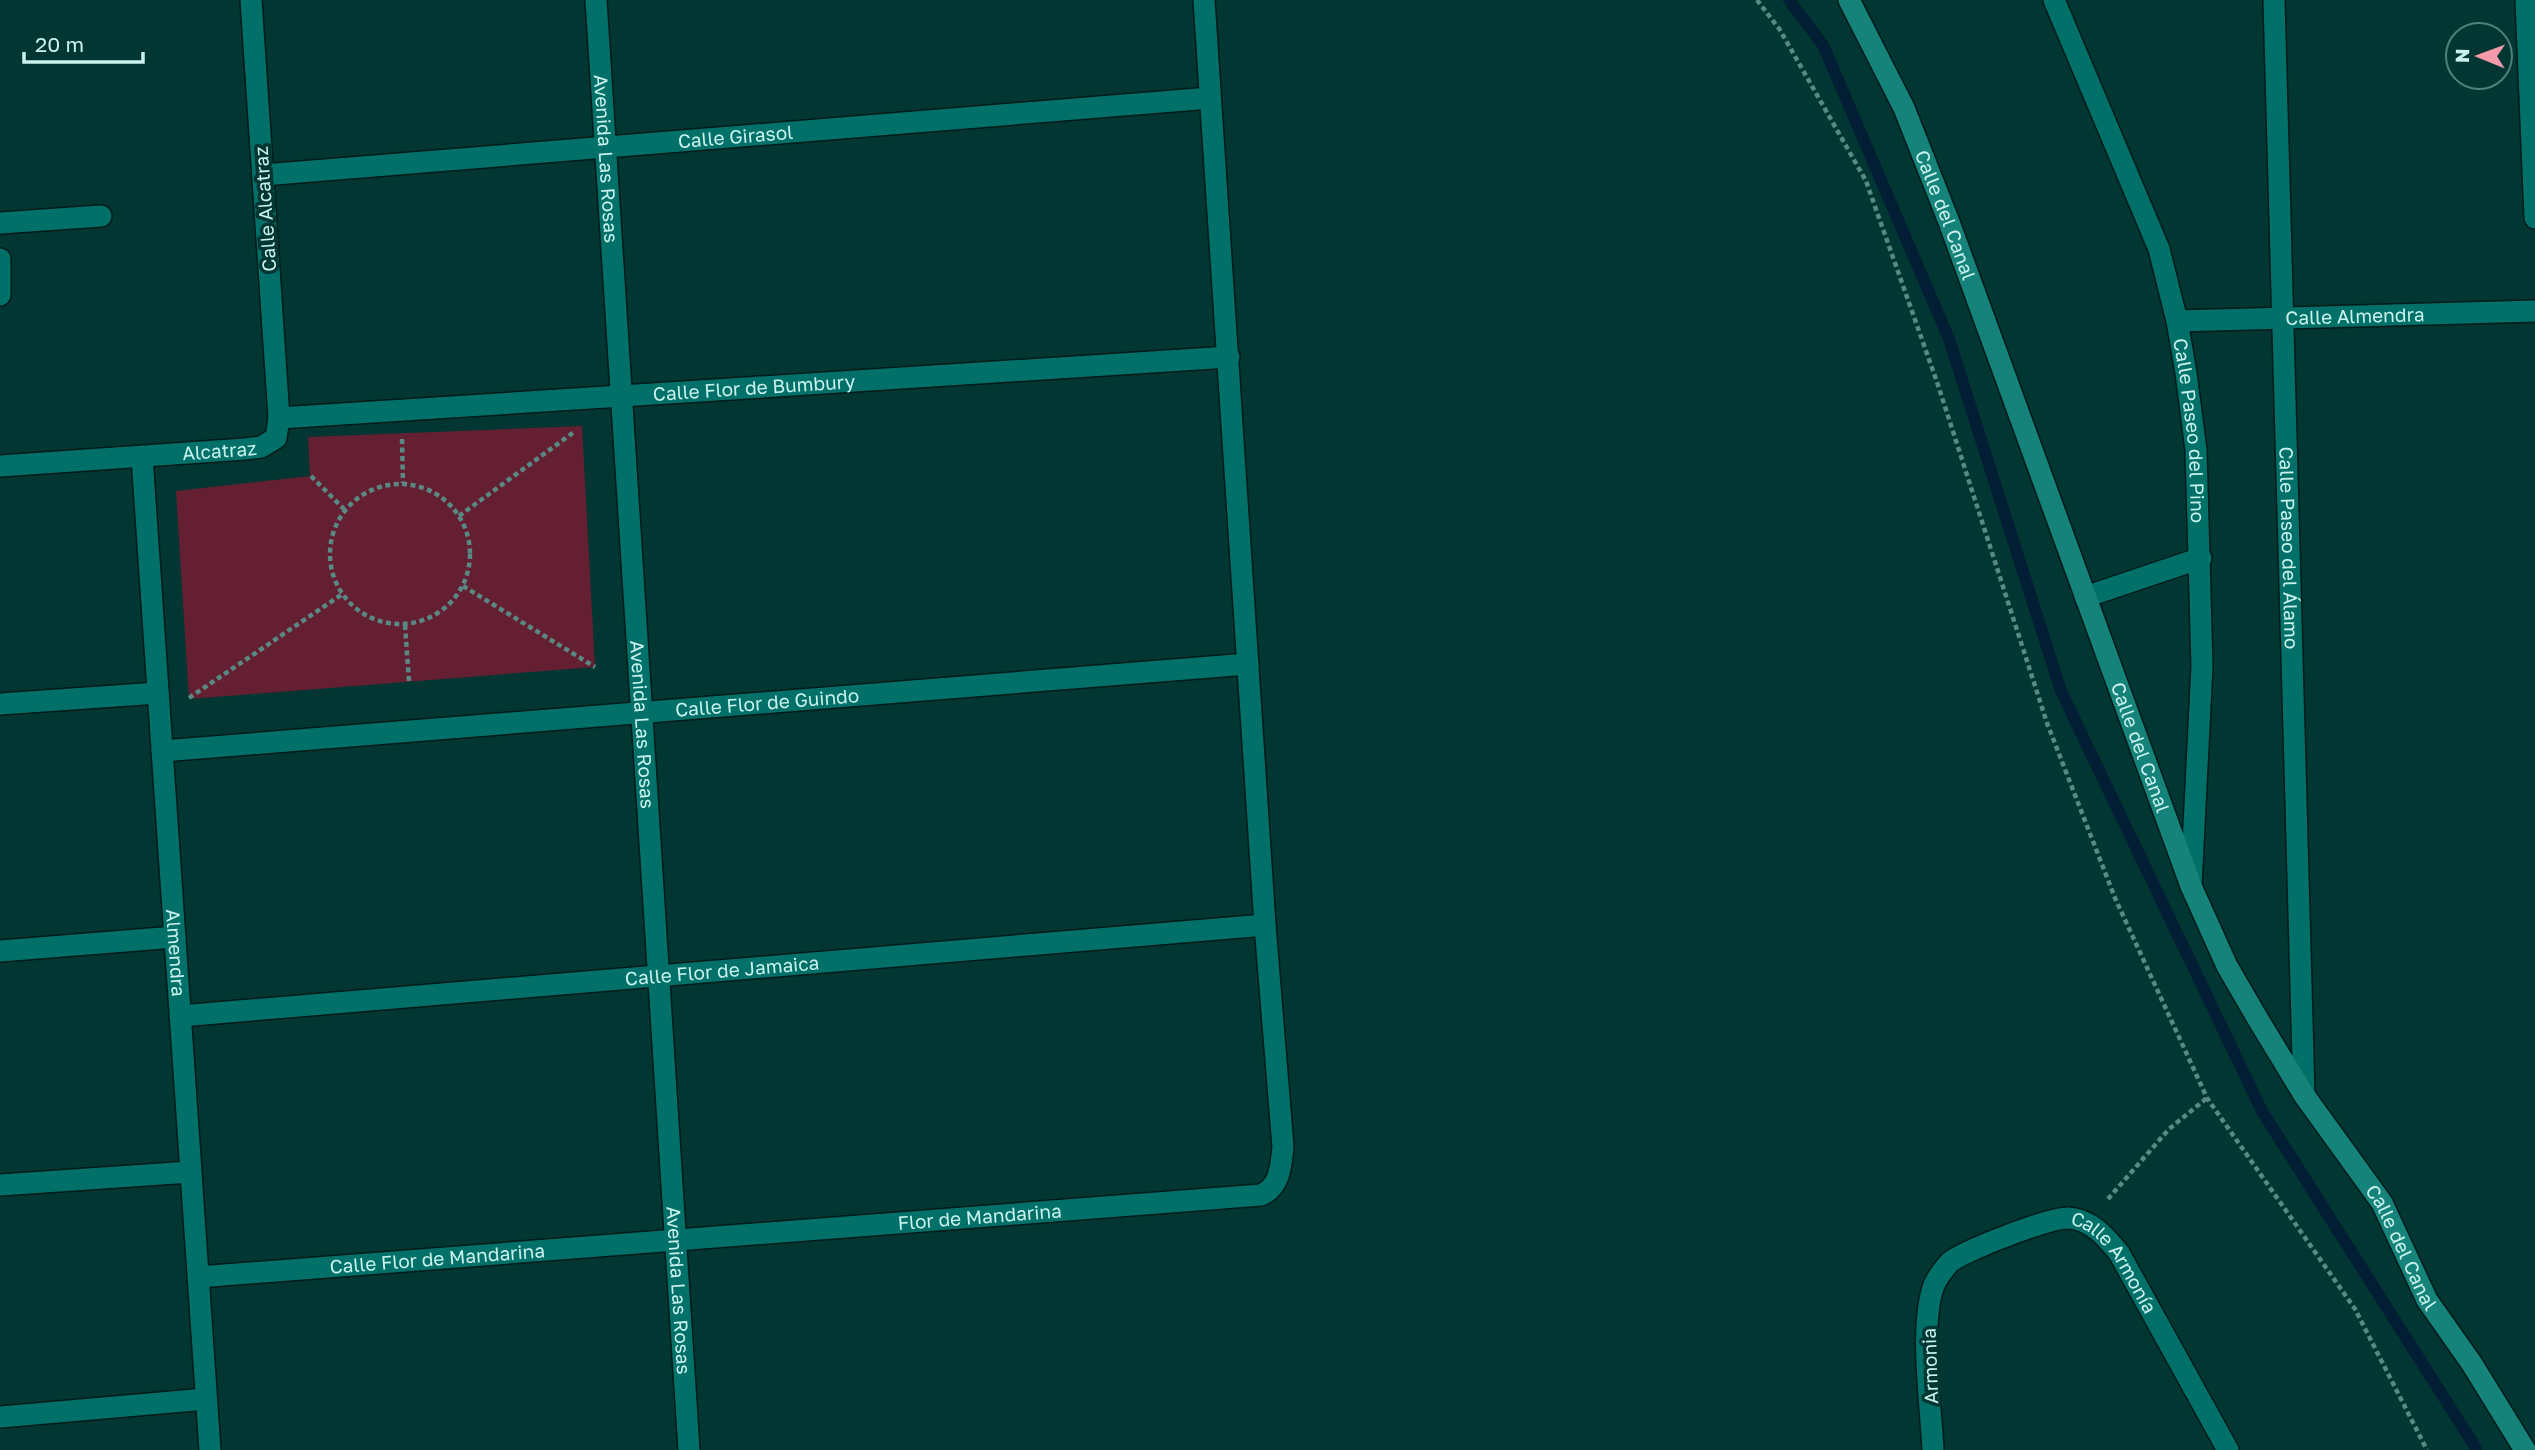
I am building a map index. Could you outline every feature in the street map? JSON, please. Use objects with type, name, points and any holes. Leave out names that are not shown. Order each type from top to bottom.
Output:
[{"type":"street","name":"Calle Alcatraz","points":[[251,0],[279,418]]},
{"type":"street","name":"Avenida Las Rosas","points":[[596,0],[689,1450]]},
{"type":"street","points":[[1204,0],[1265,925]]},
{"type":"street","name":"Calle del Canal","points":[[1849,0],[1909,121],[2190,886],[2227,966],[2304,1095],[2382,1203],[2427,1300],[2472,1364],[2525,1450]]},
{"type":"street","name":"Calle Paseo del Álamo","points":[[2274,0],[2304,1095]]},
{"type":"street","points":[[2526,0],[2535,218]]},
{"type":"street","name":"Calle Paseo del Pino","points":[[2055,1],[2159,249],[2177,321],[2196,450],[2201,558],[2200,744],[2190,886]]},
{"type":"street","name":"Calle Girasol","points":[[263,175],[1210,98]]},
{"type":"street","points":[[0,223],[101,216]]},
{"type":"street","points":[[0,259],[0,295]]},
{"type":"street","name":"Calle Almendra","points":[[2177,321],[2535,312]]},
{"type":"street","name":"Calle Flor de Bumbury","points":[[279,418],[1229,357]]},
{"type":"street","name":"Alcatraz","points":[[142,457],[261,447],[276,438],[279,418]]},
{"type":"street","points":[[0,466],[142,457]]},
{"type":"street","name":"Almendra","points":[[142,457],[210,1450]]},
{"type":"street","points":[[2085,597],[2201,558]]},
{"type":"street","name":"Calle Flor de Guindo","points":[[162,751],[1248,664]]},
{"type":"street","points":[[0,704],[158,693]]},
{"type":"street","name":"Calle Flor de Jamaica","points":[[180,1016],[1265,925]]},
{"type":"street","name":"Flor de Mandarina","points":[[675,1240],[1261,1195],[1271,1191],[1278,1178],[1283,1147],[1265,925]]},
{"type":"street","points":[[0,951],[175,937]]},
{"type":"street","points":[[0,1185],[190,1172]]},
{"type":"street","name":"Calle Armonía","points":[[1935,1282],[1950,1262],[2043,1222],[2068,1218],[2086,1222],[2104,1234],[2119,1253],[2228,1450]]},
{"type":"street","name":"Calle Flor de Mandarina","points":[[198,1277],[675,1240]]},
{"type":"street","name":"Armonia","points":[[1933,1450],[1927,1324],[1935,1282]]},
{"type":"street","points":[[0,1417],[206,1399]]},
{"type":"path","points":[[1757,0],[1780,30],[1866,181],[1937,382],[2048,723],[2115,898],[2207,1098],[2355,1309],[2427,1450]]},
{"type":"path","points":[[459,516],[582,426]]},
{"type":"path","points":[[402,432],[403,483]]},
{"type":"path","points":[[311,476],[345,510]]},
{"type":"path","points":[[403,483],[425,488],[444,499],[459,516],[468,538],[470,562],[463,586],[449,605],[428,618],[405,625],[381,622],[359,612],[342,594],[332,574],[329,552],[334,530],[345,510],[361,495],[381,486],[403,483]]},
{"type":"path","points":[[463,586],[595,667]]},
{"type":"path","points":[[189,699],[342,594]]},
{"type":"path","points":[[405,625],[409,681]]},
{"type":"path","points":[[2086,1222],[2169,1129],[2207,1098]]},
{"type":"shaded area","points":[[582,426],[595,667],[189,699],[176,491],[310,476],[308,437]]},
{"type":"waterway","points":[[1789,0],[1823,45],[1949,339],[2061,691],[2262,1111],[2476,1448]]}]
